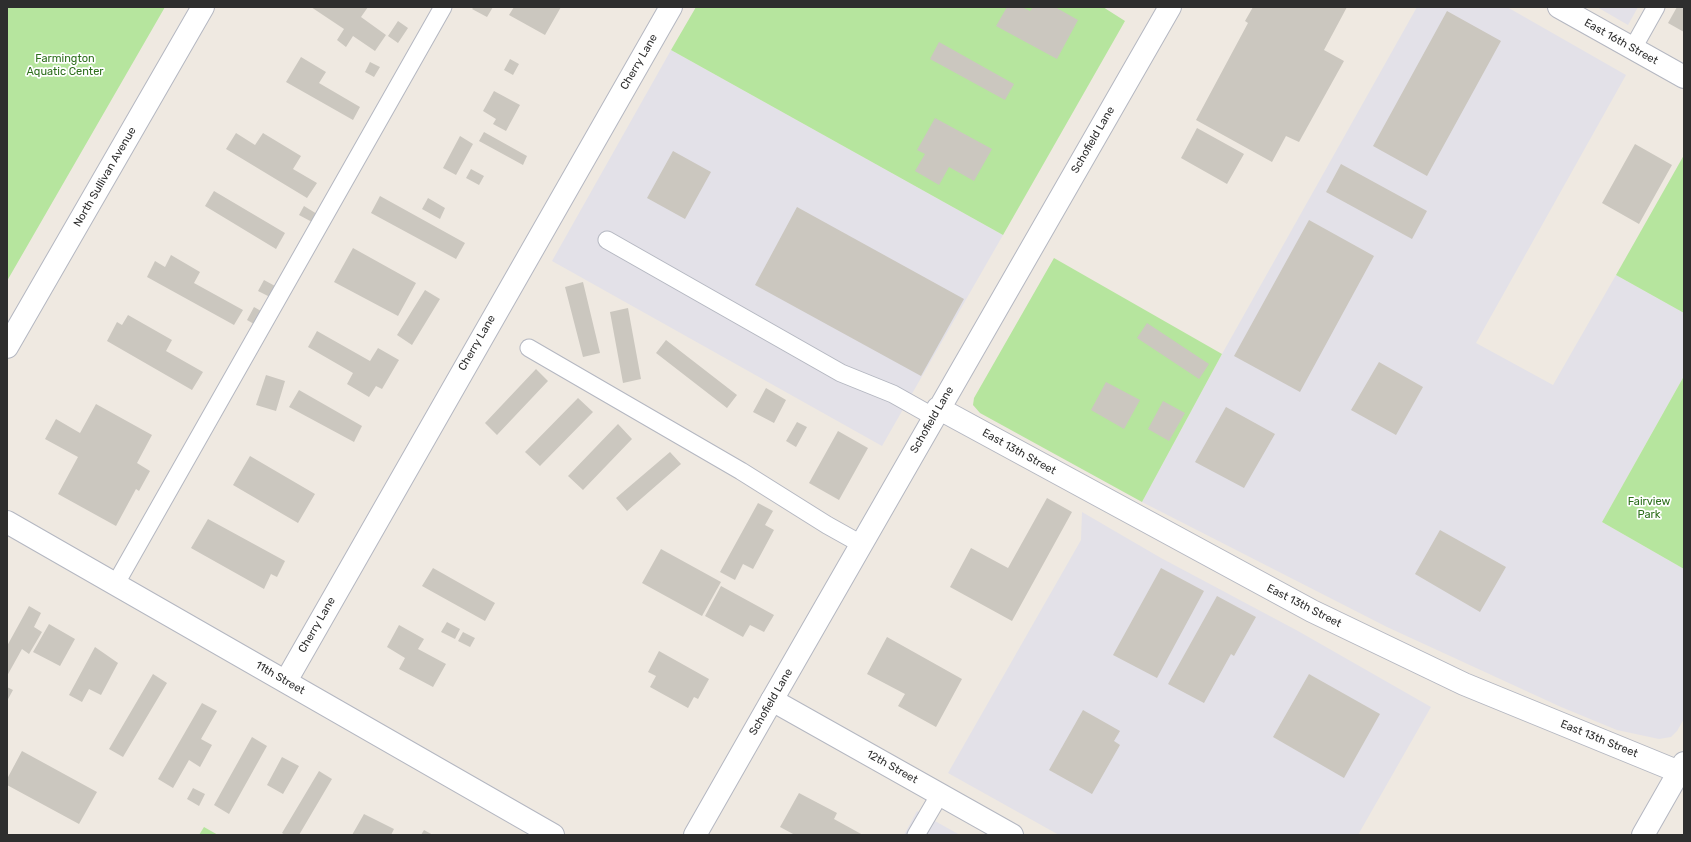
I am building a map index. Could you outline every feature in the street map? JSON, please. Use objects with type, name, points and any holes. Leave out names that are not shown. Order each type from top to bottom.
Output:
[{"type":"street","name":"North Sullivan Avenue","points":[[7,347],[202,7]]},
{"type":"street","name":"Cherry Lane","points":[[286,681],[671,7]]},
{"type":"street","name":"Schofield Lane","points":[[695,835],[1170,7]]},
{"type":"street","name":"East 16th Street","points":[[1559,7],[1684,77]]},
{"type":"street","name":"East 13th Street","points":[[936,413],[1312,611],[1464,684],[1682,770]]},
{"type":"street","name":"11th Street","points":[[7,522],[553,835]]},
{"type":"street","name":"12th Street","points":[[772,700],[1012,835]]},
{"type":"street","points":[[1643,835],[1682,770]]},
{"type":"lane","points":[[115,585],[443,7]]},
{"type":"lane","points":[[1633,48],[1656,7]]},
{"type":"lane","points":[[607,240],[841,373],[936,413]]},
{"type":"lane","points":[[530,348],[861,544]]},
{"type":"lane","points":[[916,835],[940,794]]},
{"type":"shaded area","points":[[1417,7],[1507,7],[1626,75],[1476,343],[1553,385],[1616,275],[1684,313],[1684,376],[1602,522],[1684,569],[1684,719],[1677,731],[1671,737],[1659,739],[1617,730],[1561,707],[1387,627],[1142,502],[1222,354]]},
{"type":"shaded area","points":[[1597,7],[1638,7],[1628,25]]},
{"type":"shaded area","points":[[671,50],[1003,235],[882,446],[552,261]]},
{"type":"shaded area","points":[[1082,512],[1161,558],[1298,631],[1431,707],[1358,835],[1059,835],[948,773],[1081,540]]},
{"type":"shaded area","points":[[917,811],[960,835],[904,835]]},
{"type":"green space","name":"Farmington Aquatic Center","points":[[7,7],[165,7],[7,281]]},
{"type":"green space","points":[[696,7],[1103,7],[1125,21],[1003,235],[671,50]]},
{"type":"green space","points":[[1684,155],[1684,313],[1616,275]]},
{"type":"green space","points":[[1054,258],[1222,354],[1142,502],[980,413],[973,405],[974,398]]},
{"type":"green space","name":"Fairview Park","points":[[1684,376],[1684,569],[1602,522]]},
{"type":"green space","points":[[204,827],[218,835],[199,835]]},
{"type":"building","points":[[311,7],[368,7],[361,17],[386,35],[375,51],[353,36],[346,47],[337,40],[344,29]]},
{"type":"building","points":[[474,7],[493,7],[487,17],[472,9]]},
{"type":"building","points":[[514,7],[561,7],[545,35],[509,15]]},
{"type":"building","points":[[1007,7],[1022,7],[1030,11],[1033,7],[1055,7],[1078,20],[1057,59],[996,26]]},
{"type":"building","points":[[1253,7],[1347,7],[1324,50],[1344,61],[1299,142],[1286,136],[1272,162],[1196,120],[1248,23],[1245,21]]},
{"type":"building","points":[[1677,7],[1684,7],[1684,32],[1668,23]]},
{"type":"building","points":[[1447,11],[1501,41],[1427,176],[1373,146]]},
{"type":"building","points":[[398,21],[408,28],[398,43],[388,36]]},
{"type":"building","points":[[939,42],[1014,84],[1005,100],[930,59]]},
{"type":"building","points":[[301,57],[326,72],[319,83],[360,107],[353,120],[286,82]]},
{"type":"building","points":[[510,59],[519,64],[513,75],[504,70]]},
{"type":"building","points":[[370,62],[380,67],[374,77],[365,72]]},
{"type":"building","points":[[494,91],[520,105],[506,131],[493,124],[496,119],[483,111]]},
{"type":"building","points":[[935,118],[992,149],[974,181],[949,167],[939,185],[915,171],[925,154],[917,150]]},
{"type":"building","points":[[1197,128],[1244,154],[1227,184],[1181,158]]},
{"type":"building","points":[[484,132],[527,156],[523,165],[479,141]]},
{"type":"building","points":[[236,133],[255,145],[263,133],[301,156],[293,169],[317,183],[307,198],[226,149]]},
{"type":"building","points":[[460,136],[473,144],[456,175],[443,168]]},
{"type":"building","points":[[1635,144],[1672,165],[1639,224],[1602,203]]},
{"type":"building","points":[[673,151],[711,172],[685,219],[647,198]]},
{"type":"building","points":[[1341,164],[1427,211],[1412,239],[1326,192]]},
{"type":"building","points":[[471,169],[484,176],[479,185],[466,178]]},
{"type":"building","points":[[214,191],[285,233],[276,249],[205,206]]},
{"type":"building","points":[[380,196],[465,243],[456,259],[371,213]]},
{"type":"building","points":[[428,198],[445,208],[440,219],[422,209]]},
{"type":"building","points":[[304,206],[317,214],[312,222],[299,215]]},
{"type":"building","points":[[797,207],[964,299],[921,376],[755,285]]},
{"type":"building","points":[[1309,220],[1374,256],[1300,392],[1234,356]]},
{"type":"building","points":[[353,248],[416,283],[398,316],[334,282]]},
{"type":"building","points":[[171,255],[200,272],[194,283],[243,310],[234,325],[147,277],[155,261],[165,267]]},
{"type":"building","points":[[264,280],[275,286],[270,297],[258,291]]},
{"type":"building","points":[[583,282],[600,353],[583,357],[565,287]]},
{"type":"building","points":[[425,290],[440,299],[412,345],[397,335]]},
{"type":"building","points":[[254,307],[261,311],[254,324],[247,320]]},
{"type":"building","points":[[628,308],[641,379],[623,383],[610,312]]},
{"type":"building","points":[[128,315],[172,340],[166,351],[203,372],[192,390],[107,341],[117,322],[122,325]]},
{"type":"building","points":[[1147,323],[1209,364],[1199,379],[1137,338]]},
{"type":"building","points":[[317,331],[370,361],[378,348],[399,360],[382,389],[376,386],[369,397],[347,384],[353,373],[308,347]]},
{"type":"building","points":[[666,340],[737,395],[727,408],[656,353]]},
{"type":"building","points":[[1379,362],[1423,387],[1396,435],[1351,410]]},
{"type":"building","points":[[536,369],[548,381],[497,435],[485,423]]},
{"type":"building","points":[[266,375],[285,381],[276,411],[256,405]]},
{"type":"building","points":[[1106,382],[1140,400],[1124,429],[1091,410]]},
{"type":"building","points":[[766,388],[786,400],[774,423],[753,412]]},
{"type":"building","points":[[299,390],[362,426],[354,442],[289,407]]},
{"type":"building","points":[[578,398],[593,412],[540,466],[525,452]]},
{"type":"building","points":[[1163,401],[1185,413],[1169,441],[1148,429]]},
{"type":"building","points":[[96,404],[152,435],[137,463],[150,471],[139,491],[136,489],[116,526],[58,494],[78,457],[45,439],[56,419],[80,433]]},
{"type":"building","points":[[1226,407],[1275,434],[1244,488],[1195,462]]},
{"type":"building","points":[[797,422],[807,427],[796,447],[786,441]]},
{"type":"building","points":[[618,424],[632,439],[583,490],[568,476]]},
{"type":"building","points":[[838,431],[868,448],[839,500],[809,483]]},
{"type":"building","points":[[670,452],[681,464],[627,511],[616,498]]},
{"type":"building","points":[[250,456],[315,494],[298,523],[233,485]]},
{"type":"building","points":[[1047,498],[1072,512],[1012,621],[950,587],[971,548],[1008,568]]},
{"type":"building","points":[[758,503],[773,511],[765,525],[774,530],[753,569],[743,564],[735,580],[720,572]]},
{"type":"building","points":[[208,519],[285,561],[277,577],[271,574],[264,589],[191,548]]},
{"type":"building","points":[[1440,530],[1506,567],[1480,612],[1415,574]]},
{"type":"building","points":[[661,549],[721,582],[702,616],[642,583]]},
{"type":"building","points":[[433,568],[495,603],[485,621],[422,586]]},
{"type":"building","points":[[1161,568],[1204,591],[1157,678],[1113,655]]},
{"type":"building","points":[[721,586],[774,615],[764,632],[750,625],[743,637],[705,616]]},
{"type":"building","points":[[1217,596],[1256,617],[1234,656],[1231,654],[1204,703],[1168,684]]},
{"type":"building","points":[[29,606],[41,613],[34,627],[42,632],[29,654],[22,649],[7,676],[7,646]]},
{"type":"building","points":[[447,622],[460,629],[455,639],[441,632]]},
{"type":"building","points":[[49,624],[75,639],[60,666],[33,652]]},
{"type":"building","points":[[399,625],[424,639],[418,649],[446,664],[433,687],[399,669],[405,658],[387,647]]},
{"type":"building","points":[[463,632],[475,638],[470,647],[458,641]]},
{"type":"building","points":[[887,637],[962,679],[936,727],[898,706],[905,694],[867,674]]},
{"type":"building","points":[[95,647],[118,663],[101,695],[89,689],[82,702],[69,695]]},
{"type":"building","points":[[659,651],[709,679],[698,699],[694,697],[688,708],[650,687],[656,676],[648,672]]},
{"type":"building","points":[[153,674],[167,683],[123,757],[109,749]]},
{"type":"building","points":[[1309,674],[1380,714],[1344,778],[1273,737]]},
{"type":"building","points":[[7,687],[13,690],[7,701]]},
{"type":"building","points":[[202,703],[217,711],[201,739],[212,745],[200,767],[189,760],[173,788],[158,779]]},
{"type":"building","points":[[1083,710],[1120,731],[1114,741],[1120,745],[1092,794],[1049,770]]},
{"type":"building","points":[[252,737],[267,746],[229,814],[214,805]]},
{"type":"building","points":[[22,751],[97,792],[79,824],[7,785],[7,779]]},
{"type":"building","points":[[282,757],[299,766],[283,794],[267,785]]},
{"type":"building","points":[[319,771],[332,779],[299,835],[285,835],[282,833]]},
{"type":"building","points":[[193,788],[205,794],[199,806],[187,799]]},
{"type":"building","points":[[799,793],[837,813],[834,819],[863,835],[795,835],[780,827]]},
{"type":"building","points":[[364,814],[394,829],[391,835],[352,835]]},
{"type":"building","points":[[424,830],[433,835],[421,835]]}]
